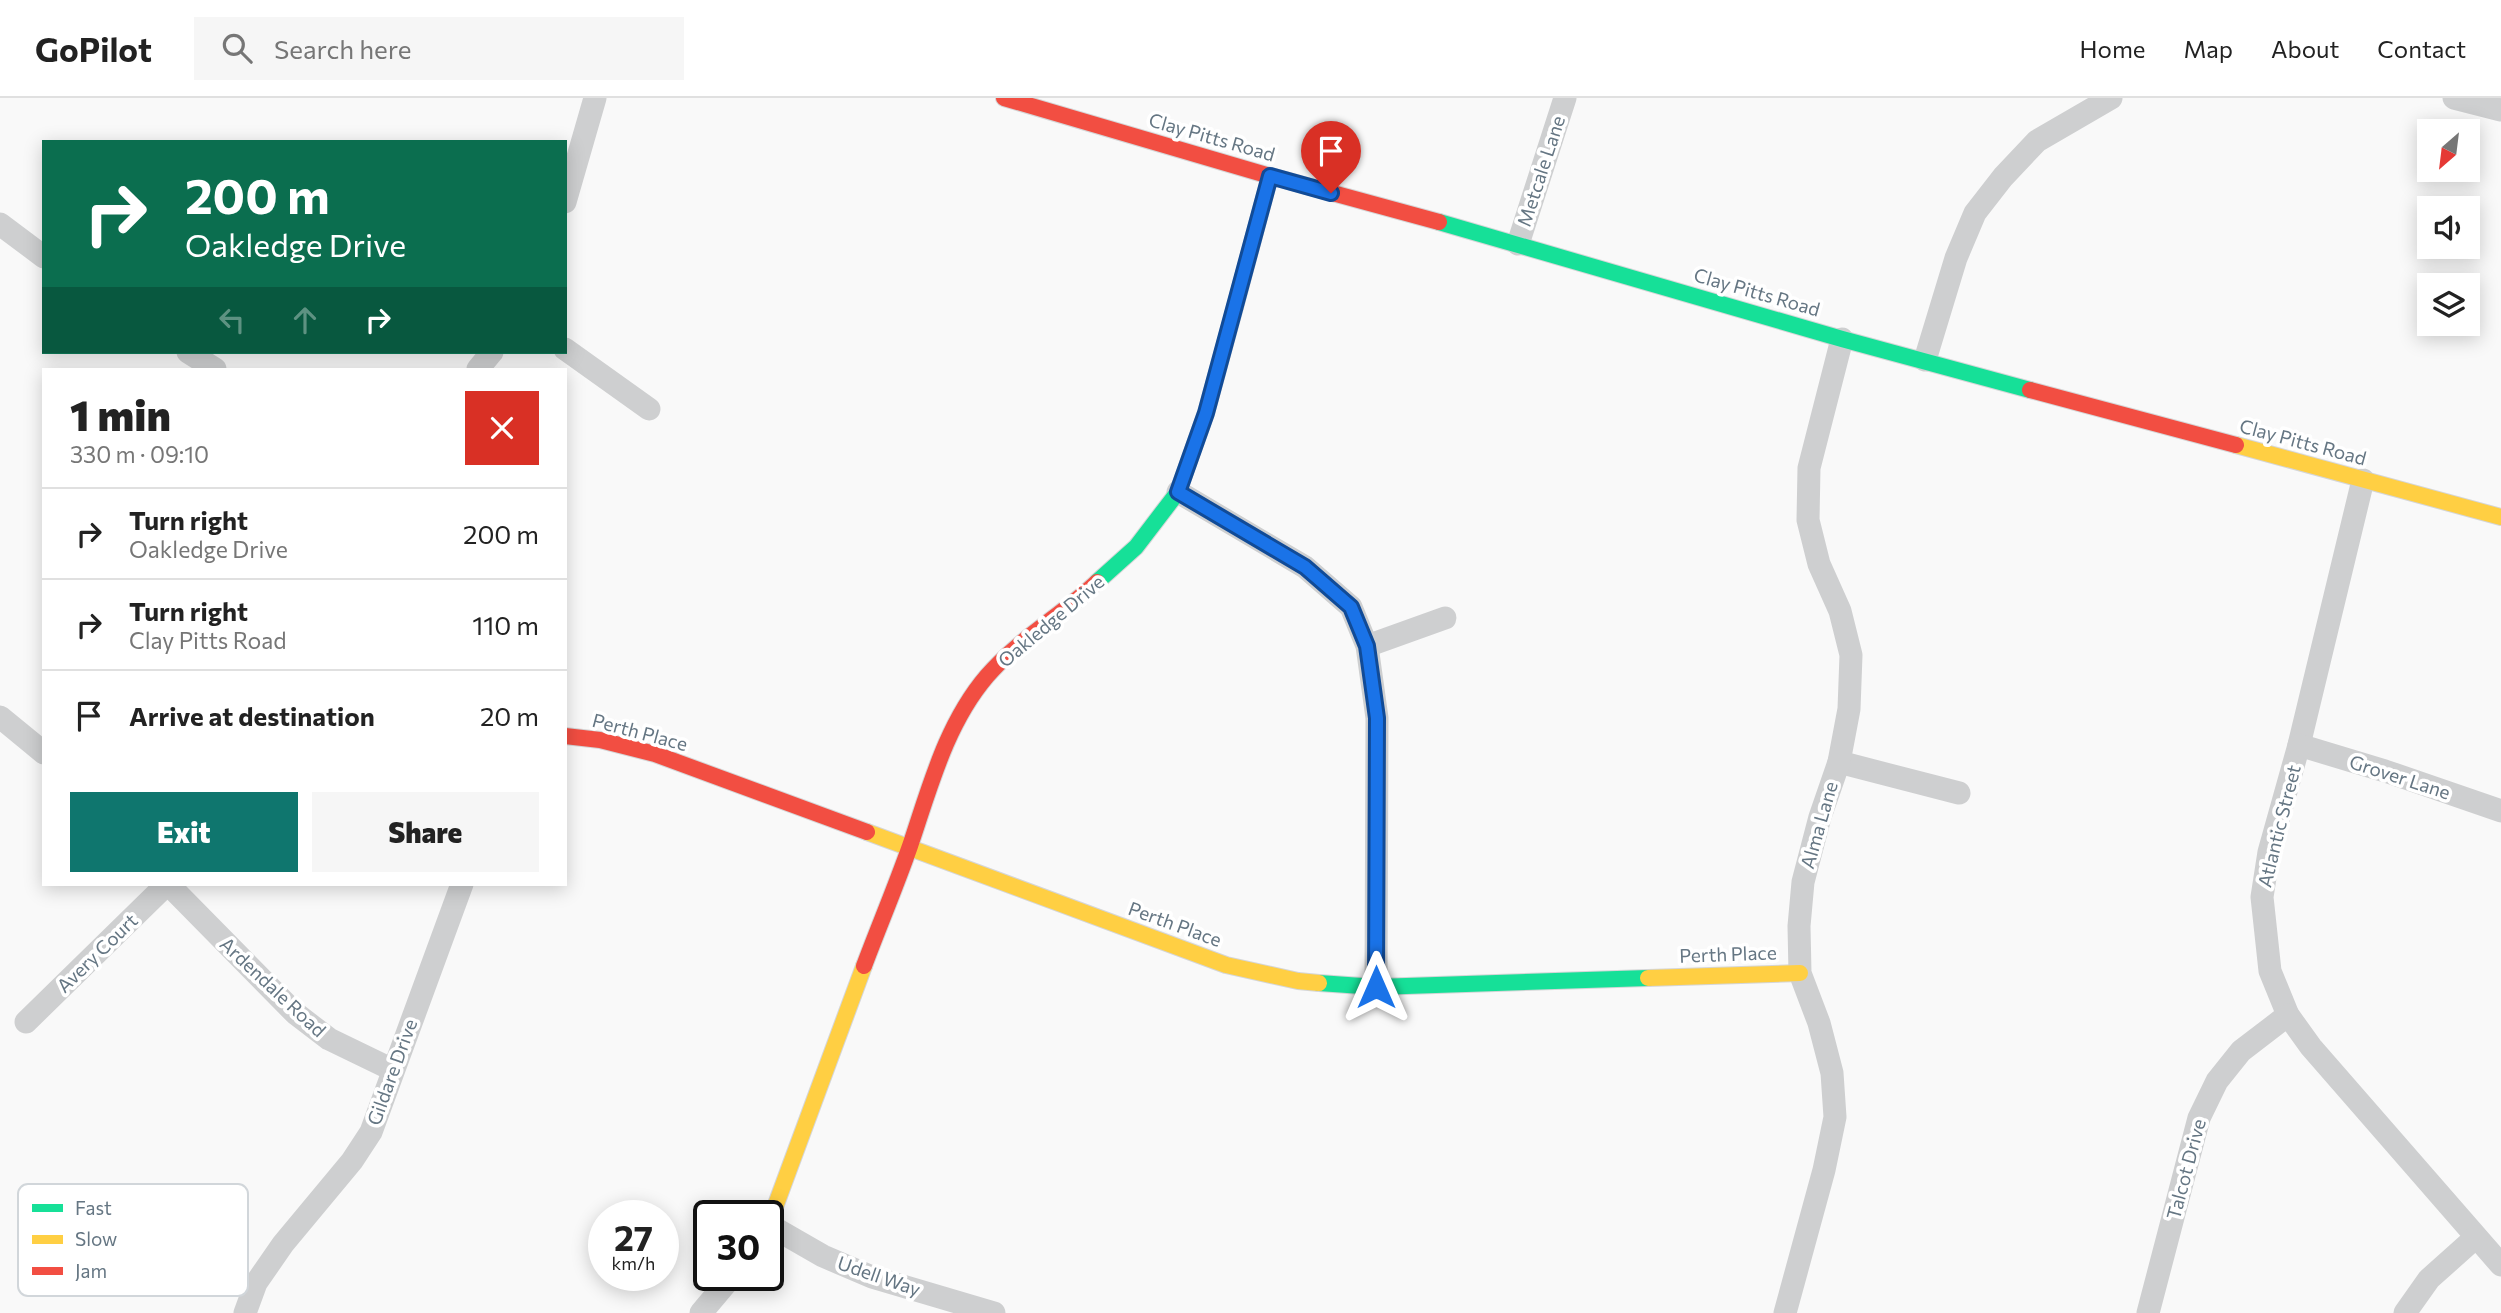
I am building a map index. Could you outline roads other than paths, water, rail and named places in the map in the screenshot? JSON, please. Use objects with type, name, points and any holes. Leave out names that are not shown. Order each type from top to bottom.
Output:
[{"type":"street","points":[[567,195],[595,98]]},
{"type":"street","name":"Clay Pitts Road","points":[[1004,98],[1842,339],[2501,517]]},
{"type":"street","name":"Metcale Lane","points":[[1518,244],[1564,98]]},
{"type":"street","points":[[2454,98],[2501,110]]},
{"type":"street","points":[[1925,360],[1956,258],[1975,213],[2003,177],[2037,141],[2097,101]]},
{"type":"street","name":"Oakledge Drive","points":[[779,1200],[800,1135],[909,848],[938,761],[957,721],[987,676],[1032,633],[1089,590],[1136,547],[1178,492],[1206,413],[1270,176]]},
{"type":"street","points":[[0,224],[42,256]]},
{"type":"street","name":"Alma Lane","points":[[1785,1313],[1824,1170],[1835,1117],[1832,1073],[1819,1023],[1800,973],[1799,926],[1803,882],[1819,817],[1839,762],[1849,709],[1851,654],[1840,611],[1819,564],[1808,520],[1809,468],[1842,339]]},
{"type":"street","points":[[567,350],[649,409]]},
{"type":"street","points":[[191,354],[213,368]]},
{"type":"street","points":[[479,368],[490,354]]},
{"type":"street","name":"Atlantic Street","points":[[2363,480],[2299,745],[2269,852],[2262,897],[2270,971],[2288,1015],[2311,1047],[2501,1265]]},
{"type":"street","points":[[1178,492],[1305,567],[1351,607],[1367,646],[1377,718],[1376,987]]},
{"type":"street","points":[[1367,646],[1445,618]]},
{"type":"street","points":[[0,717],[42,752]]},
{"type":"street","name":"Perth Place","points":[[567,736],[600,740],[655,754],[1226,965],[1298,981],[1376,987],[1800,973]]},
{"type":"street","name":"Grover Lane","points":[[2299,745],[2501,811]]},
{"type":"street","points":[[1839,762],[1959,793]]},
{"type":"street","name":"Avery Court","points":[[26,1022],[166,886]]},
{"type":"street","name":"Ardendale Road","points":[[170,886],[295,1013],[329,1040],[393,1070]]},
{"type":"street","name":"Gildare Drive","points":[[245,1313],[256,1283],[276,1254],[352,1161],[371,1132],[461,886]]},
{"type":"street","name":"Talcot Drive","points":[[2148,1313],[2199,1118],[2217,1080],[2241,1051],[2288,1015]]},
{"type":"street","name":"Udell Way","points":[[784,1234],[823,1256],[872,1277],[994,1313]]},
{"type":"street","points":[[2405,1313],[2430,1279],[2476,1237]]},
{"type":"street","points":[[701,1313],[719,1291]]}]
